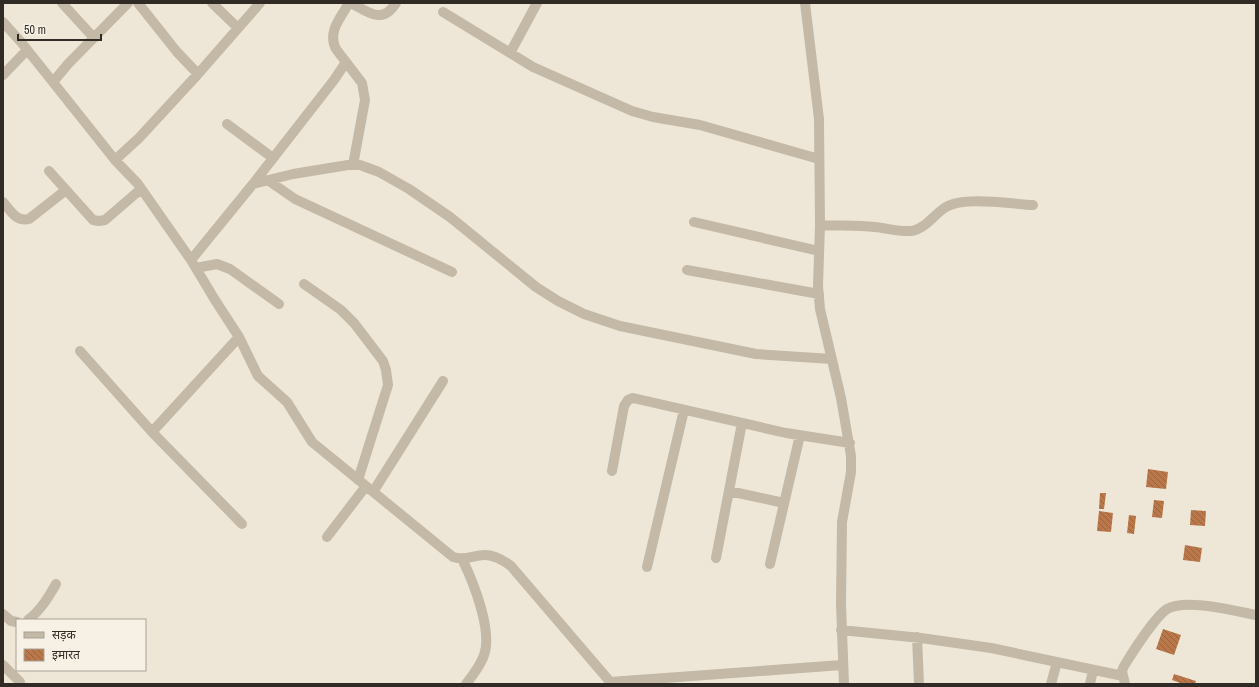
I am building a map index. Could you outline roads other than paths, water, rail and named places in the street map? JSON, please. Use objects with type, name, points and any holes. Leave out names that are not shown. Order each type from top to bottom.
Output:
[{"type":"street","points":[[62,3],[94,38]]},
{"type":"street","points":[[53,82],[128,3]]},
{"type":"street","points":[[138,3],[177,52],[198,74]]},
{"type":"street","points":[[212,3],[238,28]]},
{"type":"street","points":[[115,160],[139,138],[198,74],[260,3]]},
{"type":"street","points":[[353,165],[366,100],[362,83],[332,43],[332,37],[335,27],[350,3],[378,16],[385,14],[396,3]]},
{"type":"street","points":[[510,53],[537,3]]},
{"type":"street","points":[[805,3],[819,119],[820,309],[850,443],[851,472],[842,522],[841,630],[844,684]]},
{"type":"street","points":[[443,12],[533,67],[632,112],[700,125],[819,159]]},
{"type":"street","points":[[3,22],[115,160],[141,189],[194,264],[239,337],[258,376],[287,402],[312,442],[453,557],[462,559],[484,555],[495,556],[511,566],[611,683],[842,665]]},
{"type":"street","points":[[3,74],[27,50]]},
{"type":"street","points":[[194,264],[346,62]]},
{"type":"street","points":[[227,124],[273,158]]},
{"type":"street","points":[[253,184],[293,174],[360,165],[379,172],[409,189],[450,217],[536,287],[558,301],[584,314],[620,326],[756,354],[832,359]]},
{"type":"street","points":[[49,171],[93,220],[105,220],[141,189]]},
{"type":"street","points":[[269,181],[295,199],[452,272]]},
{"type":"street","points":[[3,202],[15,216],[24,220],[29,219],[66,190]]},
{"type":"street","points":[[820,225],[869,226],[900,231],[911,231],[920,228],[946,207],[961,202],[974,201],[1033,205]]},
{"type":"street","points":[[694,222],[819,251]]},
{"type":"street","points":[[194,264],[217,264],[230,269],[278,304]]},
{"type":"street","points":[[687,270],[819,294]]},
{"type":"street","points":[[304,284],[341,310],[354,322],[382,361],[386,370],[388,385],[358,480]]},
{"type":"street","points":[[152,432],[239,337]]},
{"type":"street","points":[[80,351],[152,432],[242,524]]},
{"type":"street","points":[[328,538],[370,489],[443,381]]},
{"type":"street","points":[[612,471],[624,406],[628,400],[633,398],[742,423],[800,435],[850,443]]},
{"type":"street","points":[[647,567],[684,410]]},
{"type":"street","points":[[716,558],[742,423]]},
{"type":"street","points":[[770,564],[800,435]]},
{"type":"street","points":[[729,491],[784,503]]},
{"type":"street","points":[[462,559],[473,582],[485,625],[486,639],[484,654],[477,669],[466,684]]},
{"type":"street","points":[[29,619],[35,615],[45,603],[56,584]]},
{"type":"street","points":[[1124,680],[1122,671],[1124,666],[1160,617],[1168,609],[1202,604],[1256,615]]},
{"type":"street","points":[[3,614],[16,622]]},
{"type":"street","points":[[841,630],[917,637],[991,648],[1093,670],[1124,680]]},
{"type":"street","points":[[917,637],[919,684]]},
{"type":"street","points":[[1051,684],[1057,662]]},
{"type":"street","points":[[3,666],[20,682]]},
{"type":"street","points":[[1090,684],[1093,670]]}]
